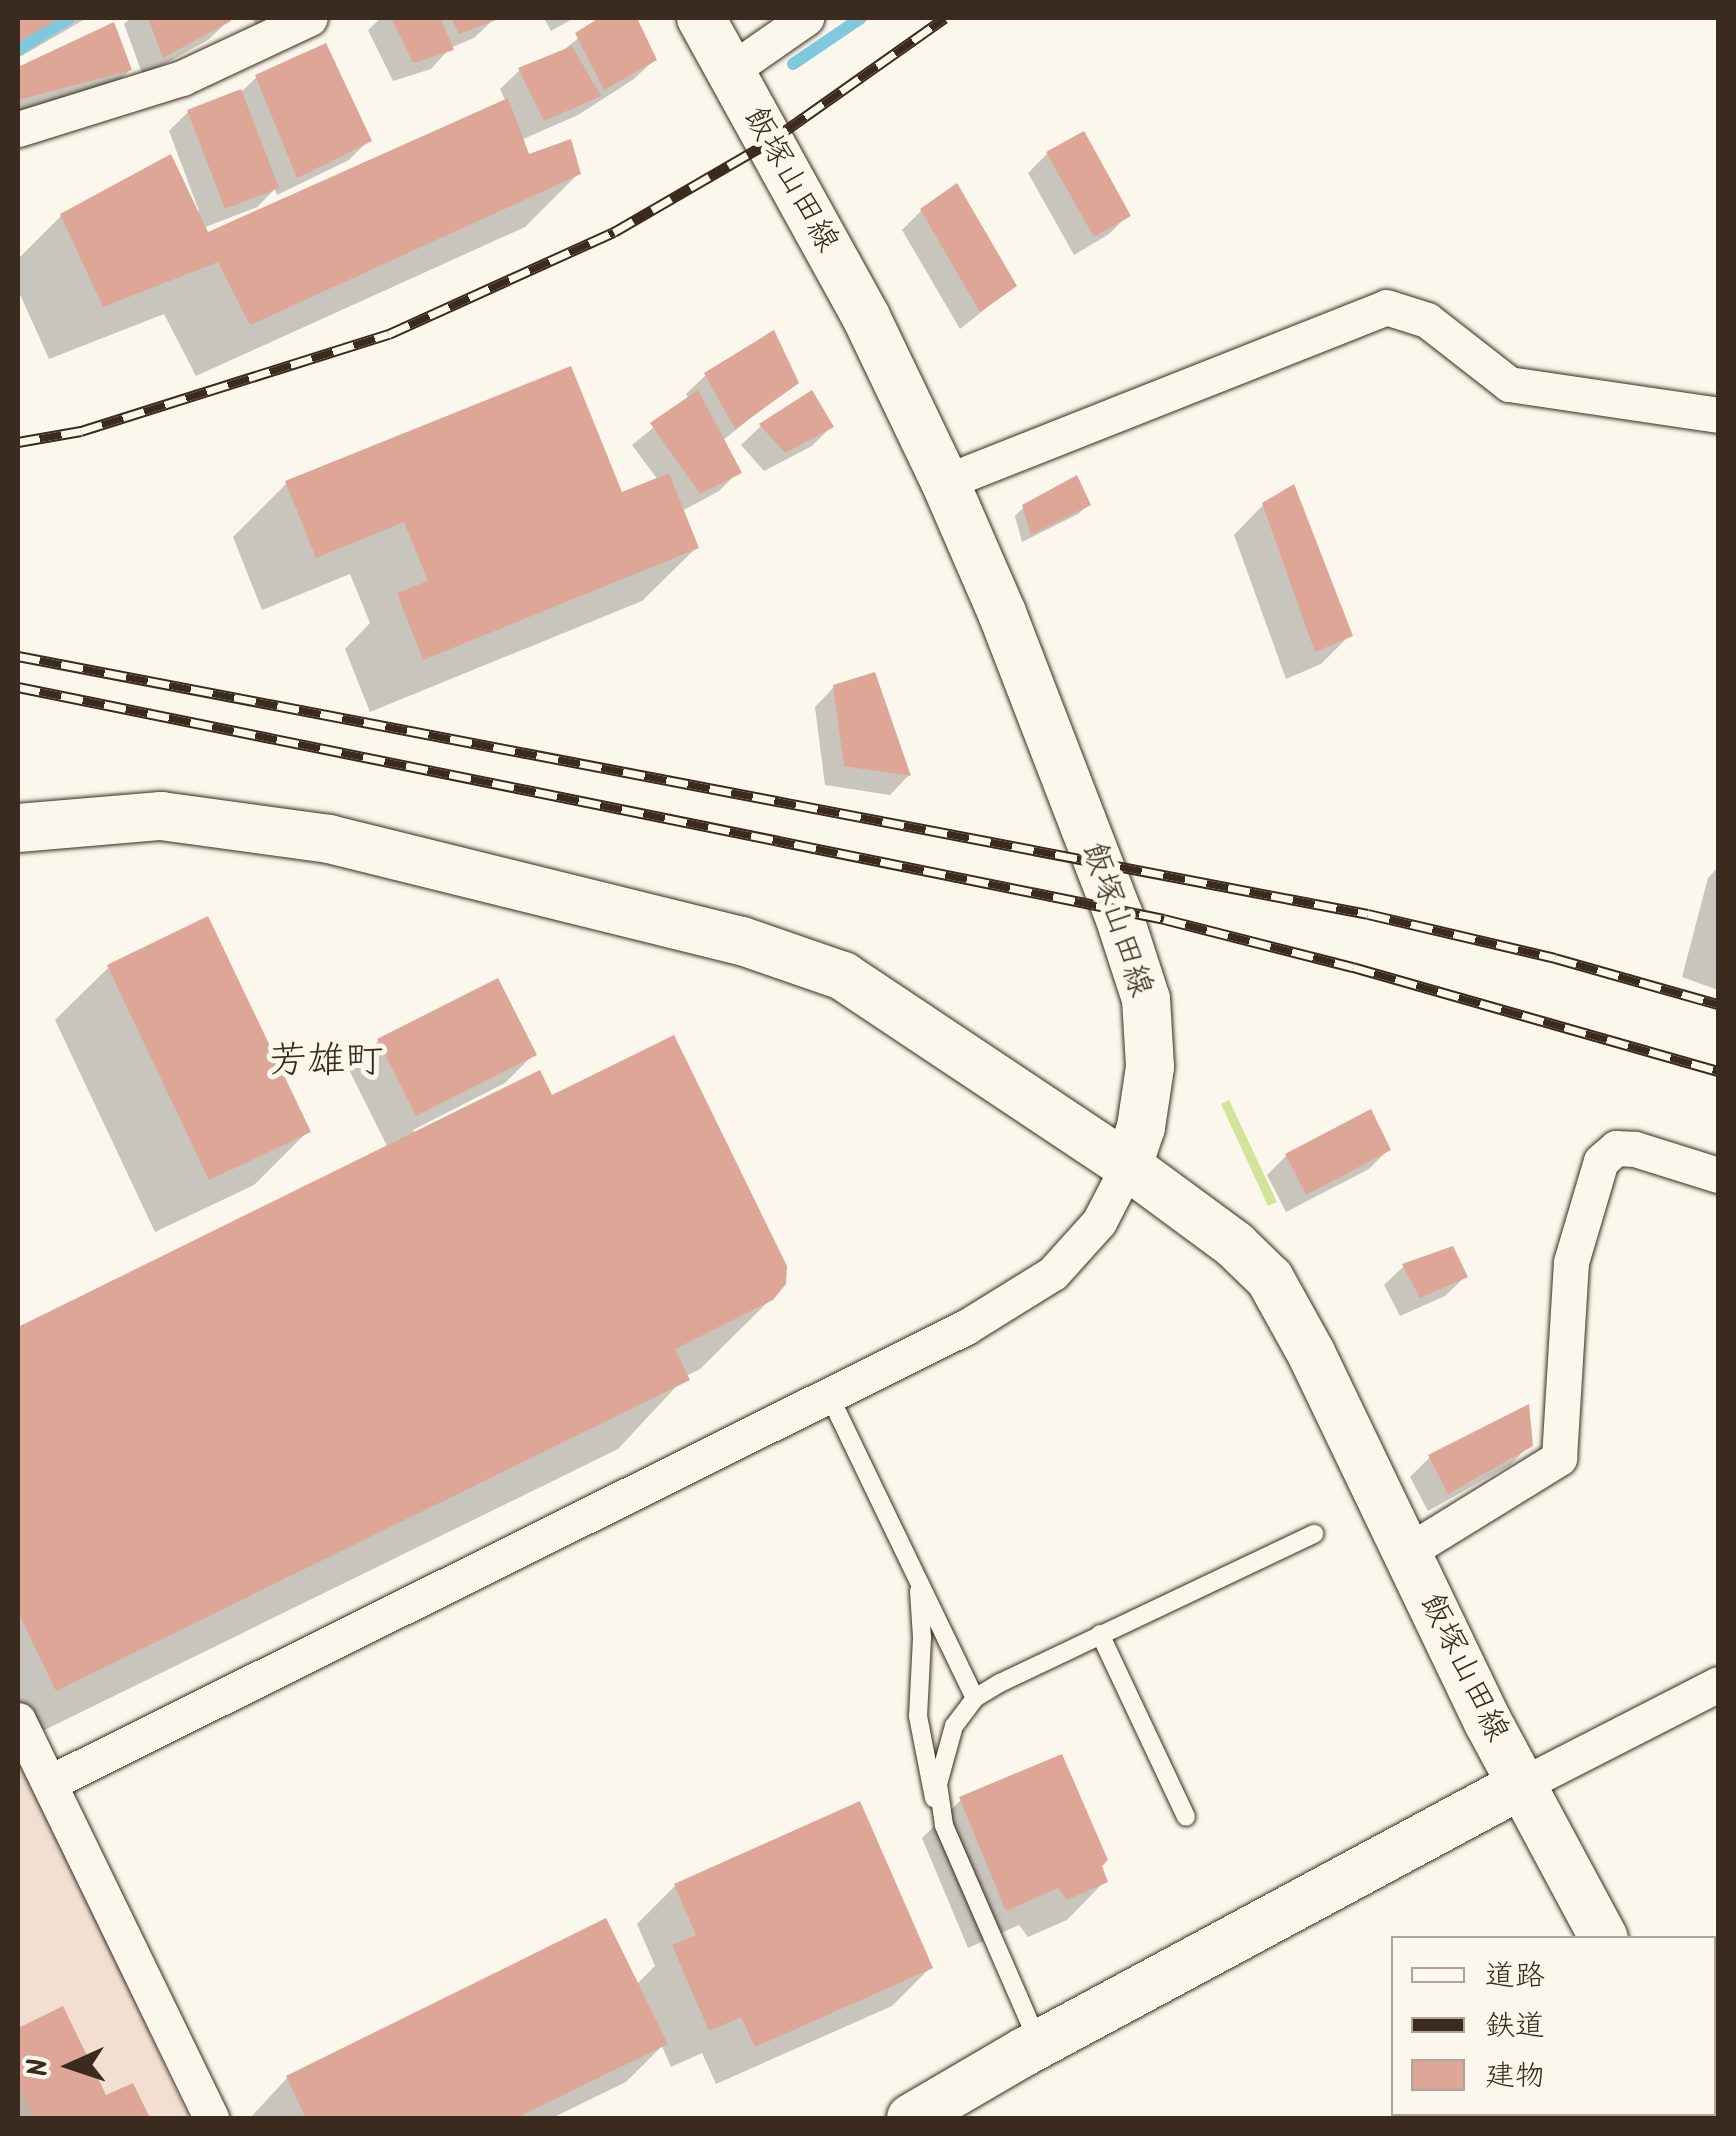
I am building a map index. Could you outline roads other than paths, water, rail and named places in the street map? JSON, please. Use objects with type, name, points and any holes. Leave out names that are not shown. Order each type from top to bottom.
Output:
[{"type":"main road","name":"飯塚山田線","points":[[701,18],[866,317],[946,482],[1065,774],[1146,999],[1150,1068],[1141,1127],[1128,1166],[1234,1244],[1270,1278],[1311,1352],[1530,1802],[1603,1936]]},
{"type":"main road","points":[[18,828],[161,816],[329,839],[742,941],[843,976],[1128,1166]]},
{"type":"main road","points":[[911,2118],[1039,2044],[1530,1802]]},
{"type":"street","points":[[18,129],[182,78],[310,18]]},
{"type":"street","points":[[730,71],[806,18]]},
{"type":"street","points":[[946,482],[1386,307],[1428,320],[1509,384],[1718,414]]},
{"type":"street","points":[[1407,1552],[1560,1458],[1571,1262],[1601,1161],[1616,1148],[1635,1149],[1718,1175]]},
{"type":"street","points":[[51,1782],[966,1327],[1053,1273],[1099,1222],[1128,1166]]},
{"type":"street","points":[[1530,1802],[1718,1684]]},
{"type":"street","points":[[18,1720],[211,2118]]},
{"type":"lane","points":[[829,1395],[976,1698]]},
{"type":"lane","points":[[944,1824],[938,1784],[944,1749],[954,1726],[976,1698],[1100,1634],[1314,1534]]},
{"type":"lane","points":[[918,1580],[922,1638],[918,1716],[922,1754],[944,1824],[1039,2044]]},
{"type":"lane","points":[[1100,1634],[1186,1817]]},
{"type":"waterway","points":[[18,50],[69,18]]},
{"type":"waterway","points":[[793,64],[861,18]]},
{"type":"railway","points":[[18,442],[81,431],[389,334],[614,232],[769,142],[945,18]]},
{"type":"railway","points":[[18,656],[1368,914],[1555,958],[1718,1004]]},
{"type":"railway","points":[[18,687],[1164,919],[1353,967],[1718,1071]]},
{"type":"district","name":"芳雄町","points":[[326,1063]]}]
